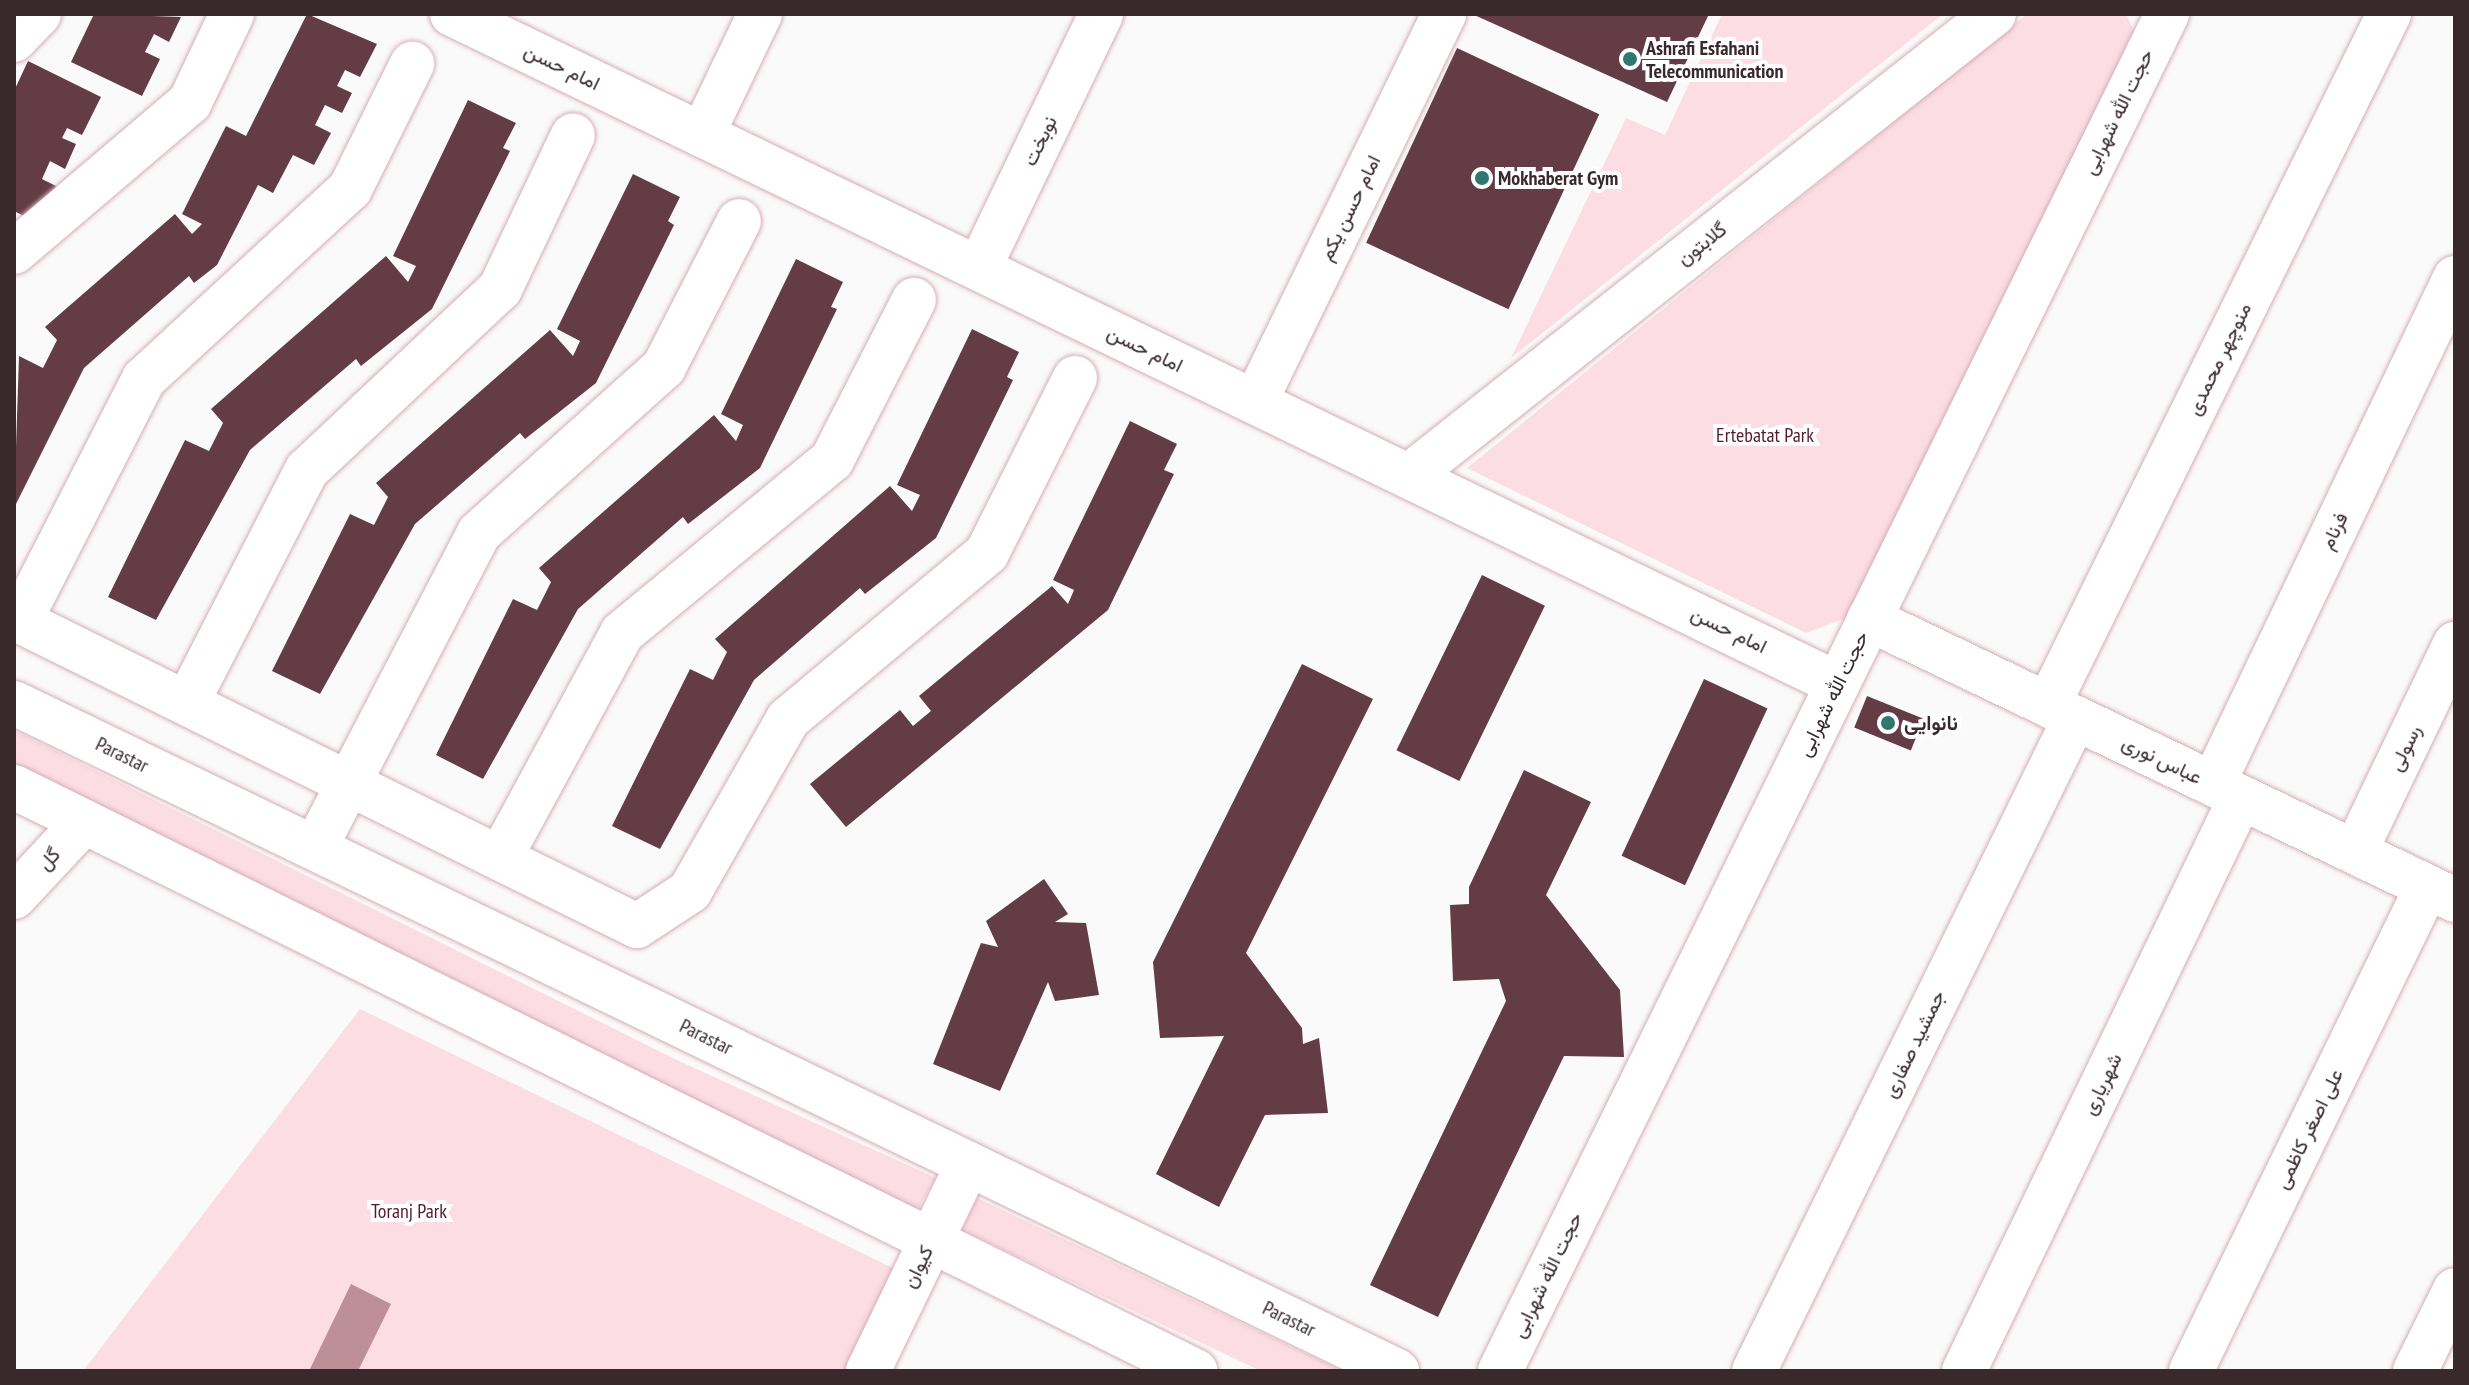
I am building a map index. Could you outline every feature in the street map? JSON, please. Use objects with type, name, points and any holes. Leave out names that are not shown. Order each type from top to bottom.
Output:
[{"type":"street","points":[[14,40],[39,14]]},
{"type":"street","points":[[14,252],[190,102],[232,14]]},
{"type":"street","name":"امام حسن","points":[[452,14],[1838,684]]},
{"type":"street","points":[[702,135],[760,14]]},
{"type":"street","name":"نوبخت","points":[[979,268],[1101,14]]},
{"type":"street","name":"امام حسن یکم","points":[[1255,402],[1444,14]]},
{"type":"street","name":"گلابتون","points":[[1410,475],[1994,14]]},
{"type":"street","name":"منوچهر محمدی","points":[[2062,711],[2389,14]]},
{"type":"street","name":"حجت الله شهرابی","points":[[1500,1371],[1838,684],[2156,24]]},
{"type":"street","points":[[412,64],[350,189],[144,379],[17,620],[637,926],[690,891],[788,719],[987,553],[1075,378]]},
{"type":"street","points":[[187,703],[307,470],[500,289],[573,135]]},
{"type":"street","points":[[315,848],[479,533],[664,367],[739,221]]},
{"type":"street","name":"فرنام","points":[[2227,791],[2455,278]]},
{"type":"street","points":[[500,858],[622,633],[832,460],[914,300]]},
{"type":"street","name":"عباس نوری","points":[[1869,619],[2441,894]]},
{"type":"street","name":"رسولى","points":[[2355,852],[2455,644]]},
{"type":"street","name":"Parastar","points":[[14,703],[1397,1371]]},
{"type":"street","name":"جمشید صفاری","points":[[1754,1371],[2062,711]]},
{"type":"street","points":[[14,787],[1195,1371]]},
{"type":"street","name":"شهریاری","points":[[1964,1371],[2227,791]]},
{"type":"street","name":"گل","points":[[14,897],[84,822]]},
{"type":"street","name":"علی اصغر کاظمی","points":[[2191,1371],[2441,894]]},
{"type":"street","name":"کیوان","points":[[868,1371],[968,1164]]},
{"type":"street","points":[[2415,1371],[2455,1290]]},
{"type":"green space","points":[[1722,14],[1943,14],[1511,358],[1626,118],[1665,135]]},
{"type":"green space","name":"Ertebatat Park","points":[[2027,14],[2126,14],[2138,40],[1856,614],[1806,633],[1467,468]]},
{"type":"green space","points":[[14,730],[679,1061],[936,1178],[916,1212],[14,772]]},
{"type":"green space","name":"Toranj Park","points":[[360,1009],[897,1270],[843,1371],[83,1371]]},
{"type":"green space","points":[[977,1198],[1343,1371],[1261,1371],[962,1230]]},
{"type":"shaded area","points":[[351,1284],[391,1304],[358,1371],[309,1371]]},
{"type":"building","points":[[94,14],[181,17],[169,42],[154,34],[145,52],[160,59],[142,96],[71,62]]},
{"type":"building","points":[[307,14],[377,44],[360,77],[345,70],[337,86],[352,93],[342,113],[325,105],[315,125],[331,133],[314,165],[293,155],[273,193],[258,185],[217,265],[194,283],[189,276],[84,368],[14,508],[19,356],[43,368],[57,340],[45,327],[175,214],[192,234],[202,224],[182,214],[226,126],[246,136]]},
{"type":"building","name":"Ashrafi Esfahani Telecommunication","points":[[1472,14],[1709,14],[1667,102]]},
{"type":"building","name":"Mokhaberat Gym","points":[[1457,48],[1599,114],[1508,309],[1366,243]]},
{"type":"building","points":[[28,61],[101,97],[82,135],[67,128],[62,138],[76,144],[65,169],[50,161],[42,179],[56,186],[38,223],[14,211],[14,91]]},
{"type":"building","points":[[468,100],[516,123],[503,148],[510,151],[432,309],[361,366],[356,359],[250,450],[156,620],[108,597],[185,440],[209,451],[223,423],[211,409],[386,256],[408,282],[416,266],[393,256]]},
{"type":"building","points":[[633,174],[680,197],[668,221],[674,225],[596,383],[525,439],[520,433],[415,524],[320,694],[272,671],[350,514],[374,525],[388,497],[376,483],[550,330],[573,356],[580,341],[557,329]]},
{"type":"building","points":[[796,259],[843,282],[831,307],[837,309],[760,468],[688,524],[683,517],[578,609],[483,779],[436,755],[513,599],[537,610],[551,582],[539,568],[714,415],[736,441],[743,425],[721,414]]},
{"type":"building","points":[[972,329],[1019,352],[1007,377],[1013,380],[936,538],[865,594],[860,588],[754,680],[660,849],[612,826],[690,669],[713,680],[727,652],[715,639],[890,486],[912,511],[920,495],[897,485]]},
{"type":"building","points":[[1130,421],[1177,444],[1164,470],[1174,474],[1108,610],[846,827],[810,784],[900,710],[913,726],[931,711],[919,696],[1052,586],[1068,604],[1074,590],[1053,580]]},
{"type":"building","points":[[1482,575],[1545,606],[1459,781],[1397,750]]},
{"type":"building","points":[[1302,664],[1373,699],[1246,953],[1302,1028],[1303,1044],[1319,1038],[1328,1113],[1265,1115],[1219,1207],[1156,1174],[1224,1036],[1160,1038],[1153,962]]},
{"type":"building","points":[[1704,679],[1767,709],[1685,885],[1622,856]]},
{"type":"building","name":"نانوایی","points":[[1867,696],[1924,719],[1911,750],[1854,728]]},
{"type":"building","points":[[1524,770],[1591,802],[1546,895],[1620,990],[1624,1057],[1564,1056],[1438,1317],[1370,1285],[1506,1001],[1499,979],[1453,981],[1450,905],[1469,904],[1469,887]]},
{"type":"building","points":[[1044,879],[1068,914],[1055,922],[1086,923],[1099,995],[1055,1001],[1048,982],[1000,1091],[933,1064],[981,943],[998,947],[986,921]]},
{"type":"place","name":"Ashrafi Esfahani Telecommunication","points":[[1630,59]]},
{"type":"place","name":"Mokhaberat Gym","points":[[1482,178]]},
{"type":"place","name":"نانوایی","points":[[1888,723]]}]
